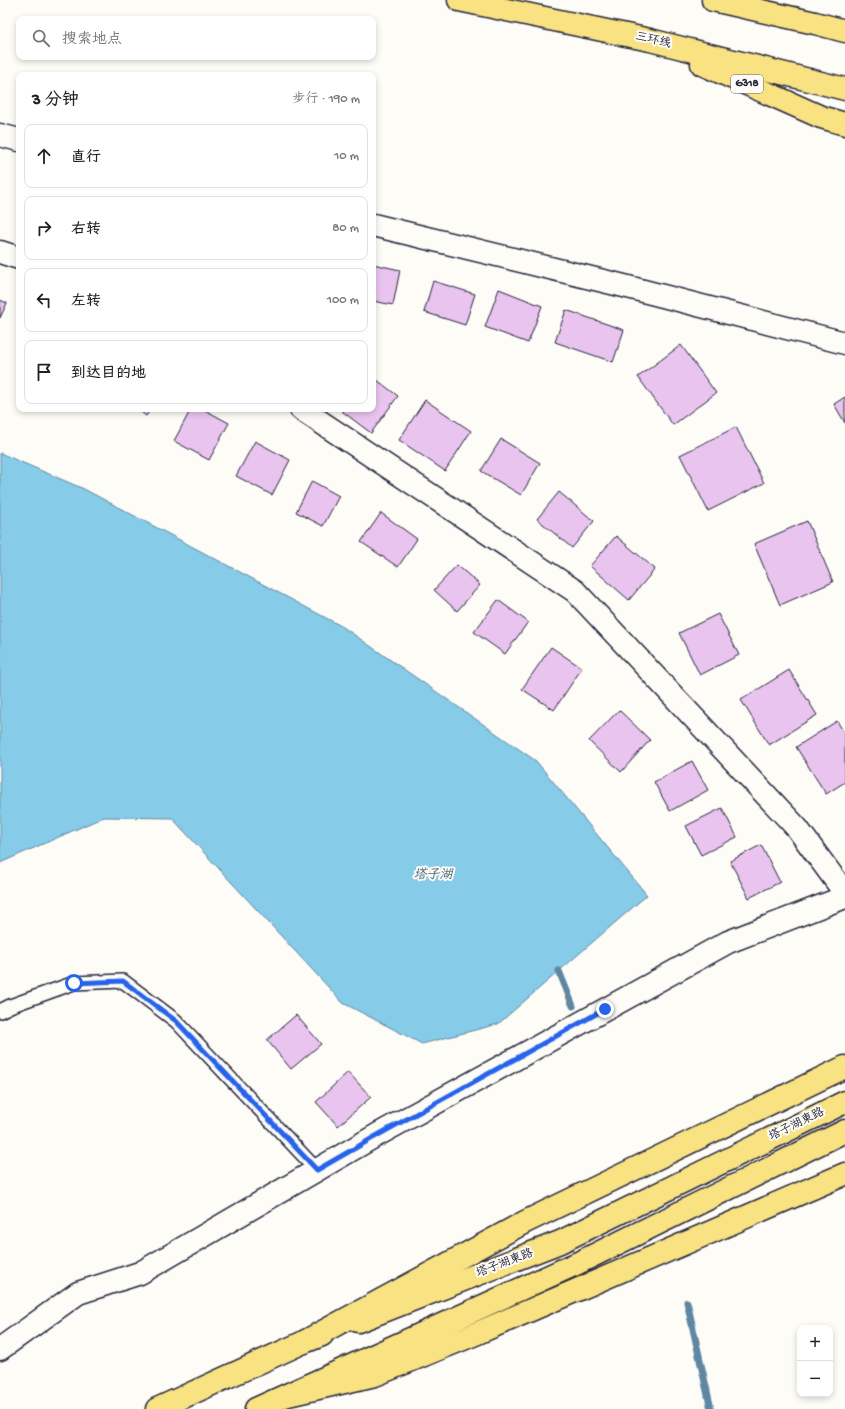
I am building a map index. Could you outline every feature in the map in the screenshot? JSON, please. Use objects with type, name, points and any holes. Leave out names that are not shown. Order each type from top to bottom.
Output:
[{"type":"main road","name":"三环线","points":[[459,0],[650,40],[845,89]]},
{"type":"main road","points":[[713,0],[845,31]]},
{"type":"main road","name":"G318","points":[[650,40],[821,117],[845,124]]},
{"type":"main road","points":[[304,1342],[525,1222],[845,1067]]},
{"type":"main road","name":"塔子湖東路","points":[[157,1409],[304,1342],[560,1242],[845,1102]]},
{"type":"main road","points":[[256,1409],[566,1268],[845,1131]]},
{"type":"main road","points":[[288,1395],[375,1375],[480,1332],[845,1174]]},
{"type":"street","points":[[0,135],[16,139]]},
{"type":"street","points":[[376,226],[624,286],[845,343]]},
{"type":"street","points":[[0,252],[16,257]]},
{"type":"street","points":[[306,412],[575,591],[797,828],[845,893]]},
{"type":"street","points":[[0,1349],[78,1293],[140,1273],[378,1135],[728,942],[845,897]]},
{"type":"lane","points":[[0,1011],[74,983],[123,981],[176,1021],[317,1170]]},
{"type":"water","name":"塔子湖","points":[[0,453],[84,489],[343,627],[536,761],[647,895],[498,1024],[422,1044],[343,1003],[172,818],[104,817],[0,863]]},
{"type":"building","points":[[376,265],[400,270],[393,305],[376,302]]},
{"type":"building","points":[[433,281],[475,294],[465,325],[424,312]]},
{"type":"building","points":[[499,289],[542,306],[528,343],[485,327]]},
{"type":"building","points":[[0,300],[7,303],[0,318]]},
{"type":"building","points":[[566,310],[624,330],[613,362],[555,342]]},
{"type":"building","points":[[681,345],[716,393],[673,425],[638,377]]},
{"type":"building","points":[[376,379],[398,396],[371,433],[343,412],[376,412]]},
{"type":"building","points":[[845,397],[845,423],[834,404]]},
{"type":"building","points":[[425,400],[471,431],[445,471],[399,440]]},
{"type":"building","points":[[141,412],[149,412],[146,416]]},
{"type":"building","points":[[189,412],[209,412],[229,423],[209,460],[174,441]]},
{"type":"building","points":[[736,427],[764,483],[708,511],[680,455]]},
{"type":"building","points":[[501,439],[540,463],[521,495],[481,471]]},
{"type":"building","points":[[255,441],[290,460],[272,495],[236,476]]},
{"type":"building","points":[[312,481],[339,496],[323,526],[296,512]]},
{"type":"building","points":[[559,492],[594,521],[572,548],[537,519]]},
{"type":"building","points":[[381,513],[417,539],[398,567],[361,542]]},
{"type":"building","points":[[807,521],[833,582],[780,605],[754,544]]},
{"type":"building","points":[[616,536],[655,569],[629,600],[590,566]]},
{"type":"building","points":[[457,565],[480,585],[457,611],[434,590]]},
{"type":"building","points":[[498,600],[528,622],[505,654],[474,632]]},
{"type":"building","points":[[718,614],[739,655],[700,675],[679,633]]},
{"type":"building","points":[[551,647],[582,668],[554,710],[522,689]]},
{"type":"building","points":[[789,670],[817,715],[769,745],[741,700]]},
{"type":"building","points":[[619,710],[650,740],[621,772],[589,741]]},
{"type":"building","points":[[837,721],[845,734],[845,782],[826,794],[796,747]]},
{"type":"building","points":[[692,761],[708,790],[670,811],[654,782]]},
{"type":"building","points":[[722,808],[737,837],[701,855],[686,826]]},
{"type":"building","points":[[761,845],[780,882],[749,898],[730,861]]},
{"type":"building","points":[[296,1015],[321,1044],[291,1069],[267,1040]]},
{"type":"building","points":[[348,1072],[371,1097],[338,1126],[316,1102]]},
{"type":"waterway","points":[[559,971],[573,1006]]},
{"type":"waterway","points":[[687,1302],[711,1409]]},
{"type":"route","points":[[74,983],[123,981],[176,1021],[317,1170],[605,1009]]}]
